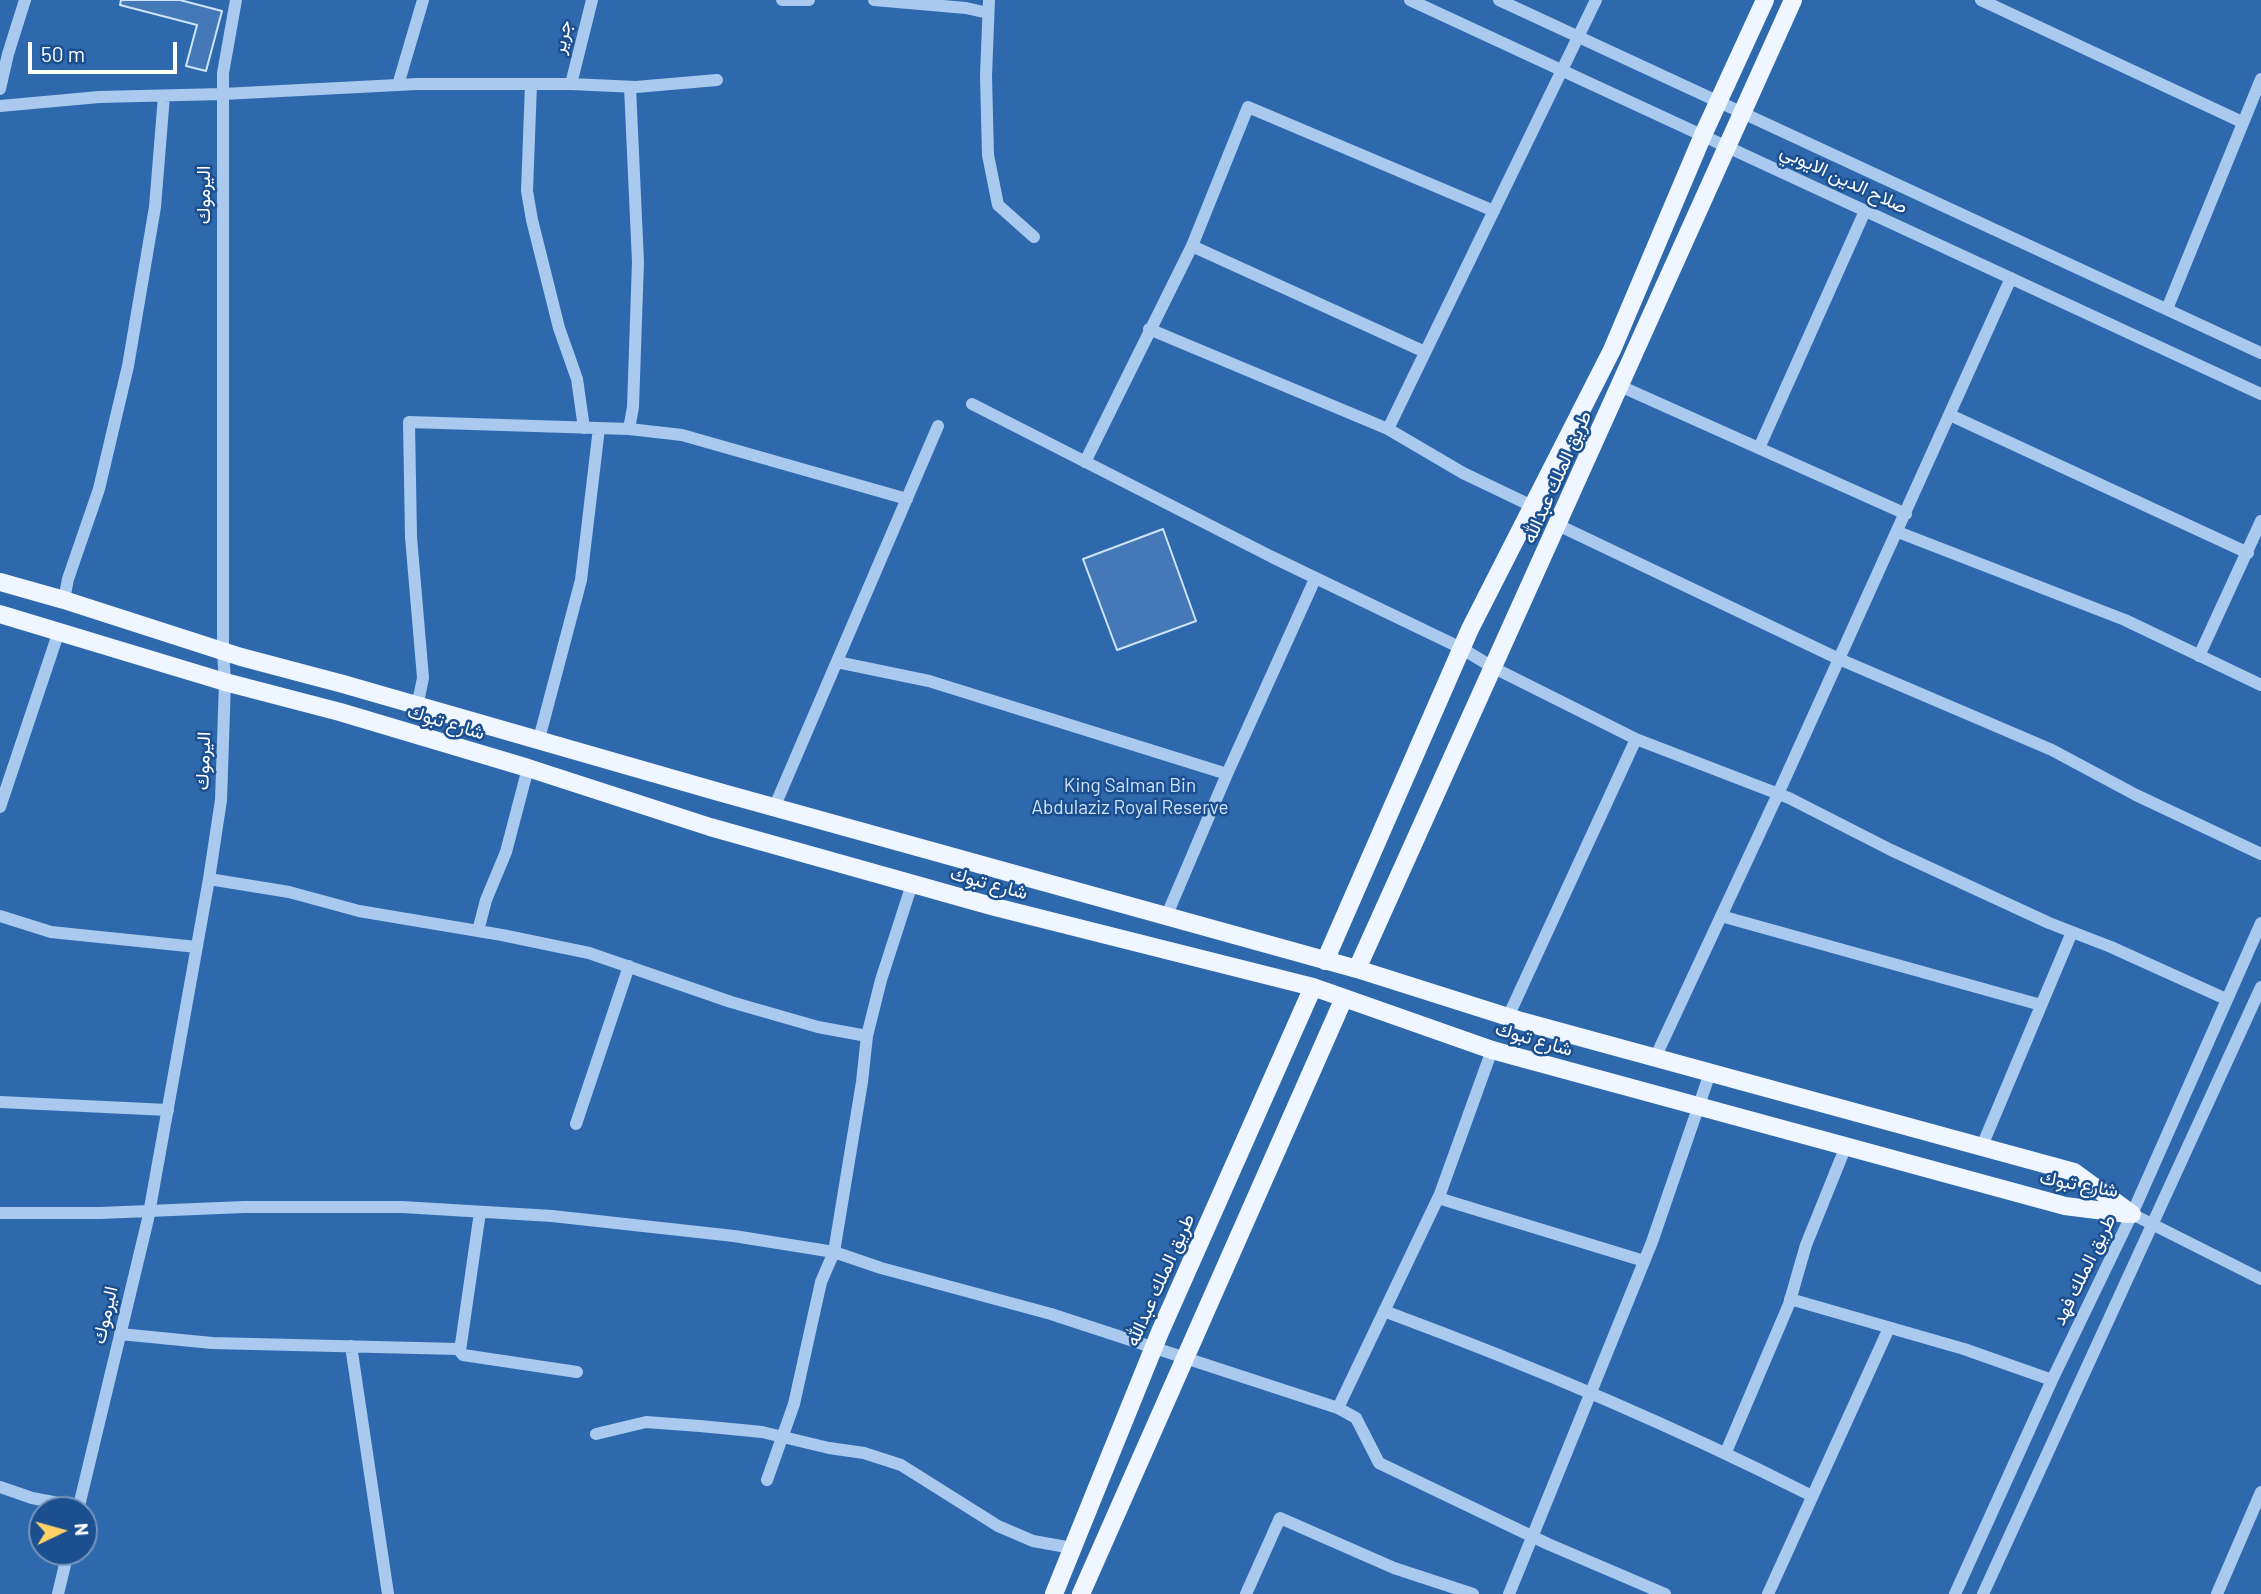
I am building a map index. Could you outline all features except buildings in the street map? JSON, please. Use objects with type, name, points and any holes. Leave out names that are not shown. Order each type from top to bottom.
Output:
[{"type":"main road","name":"طريق الملك عبدالله","points":[[1325,961],[1461,648],[1612,350],[1703,135],[1765,0]]},
{"type":"main road","name":"طريق الملك عبدالله","points":[[1357,969],[1793,0]]},
{"type":"main road","name":"شارع تبوك","points":[[0,582],[417,707],[1357,969],[1508,1017],[2074,1171],[2132,1214]]},
{"type":"main road","name":"شارع تبوك","points":[[0,614],[225,682],[340,712],[528,768],[709,827],[995,907],[1313,987],[1492,1050],[2065,1206],[2132,1214]]},
{"type":"main road","name":"طريق الملك عبدالله","points":[[1054,1594],[1154,1346],[1313,987]]},
{"type":"main road","points":[[1081,1594],[1344,998]]},
{"type":"street","points":[[0,89],[25,0]]},
{"type":"street","name":"اليرموك","points":[[82,1496],[149,1210],[221,800],[225,682],[223,73],[236,0]]},
{"type":"street","points":[[398,85],[423,0]]},
{"type":"street","name":"جرير","points":[[571,84],[592,0]]},
{"type":"street","points":[[782,0],[809,0]]},
{"type":"street","points":[[874,0],[966,8],[988,6],[988,155],[998,205],[1034,237]]},
{"type":"street","name":"صلاح الدين الايوبي","points":[[1410,0],[2261,394]]},
{"type":"street","name":"صلاح الدين الايوبي","points":[[1499,0],[2261,353]]},
{"type":"street","points":[[1388,429],[1596,0]]},
{"type":"street","points":[[1981,0],[2242,121]]},
{"type":"street","points":[[2167,309],[2261,79]]},
{"type":"street","points":[[0,106],[99,97],[398,85],[571,84],[630,87],[717,80]]},
{"type":"street","points":[[531,84],[527,191],[559,328],[576,379],[584,428]]},
{"type":"street","points":[[629,429],[633,407],[638,262],[630,87]]},
{"type":"street","points":[[64,600],[68,579],[99,489],[128,366],[155,207],[164,96]]},
{"type":"street","points":[[1085,462],[1192,246],[1248,107],[1494,211]]},
{"type":"street","points":[[1759,448],[1865,211]]},
{"type":"street","points":[[1192,246],[1425,352]]},
{"type":"street","points":[[1654,1058],[1898,532],[2011,278]]},
{"type":"street","points":[[1149,329],[1388,429],[1463,473],[1532,506]]},
{"type":"street","points":[[1620,386],[1906,514]]},
{"type":"street","points":[[972,404],[1315,579],[1461,648],[1494,668],[1636,739],[1778,794],[1891,850],[2226,999]]},
{"type":"street","points":[[1950,415],[2248,553]]},
{"type":"street","points":[[417,707],[423,678],[411,537],[409,422],[629,429],[682,435],[907,499]]},
{"type":"street","points":[[774,808],[938,426]]},
{"type":"street","points":[[539,739],[581,580],[599,428]]},
{"type":"street","points":[[2199,656],[2261,522]]},
{"type":"street","points":[[1558,525],[1839,659],[2052,750],[2136,795],[2261,854]]},
{"type":"street","points":[[1898,532],[2125,620],[2261,685]]},
{"type":"street","points":[[1166,917],[1315,579]]},
{"type":"street","points":[[0,807],[60,631]]},
{"type":"street","points":[[837,662],[929,681],[1227,774]]},
{"type":"street","points":[[1508,1017],[1636,739]]},
{"type":"street","points":[[478,931],[486,900],[506,852],[528,768]]},
{"type":"street","points":[[209,879],[289,892],[359,912],[478,931],[589,953],[731,1002],[818,1027],[867,1036]]},
{"type":"street","points":[[767,1480],[794,1404],[821,1282],[834,1252],[867,1036],[881,980],[912,884]]},
{"type":"street","points":[[0,916],[51,932],[197,947]]},
{"type":"street","points":[[1721,916],[2041,1005]]},
{"type":"street","name":"طريق الملك فهد","points":[[1955,1594],[2052,1380],[2132,1214],[2261,923]]},
{"type":"street","points":[[1982,1146],[2072,932]]},
{"type":"street","points":[[576,1124],[629,965]]},
{"type":"street","points":[[1983,1594],[2261,987]]},
{"type":"street","points":[[1338,1408],[1438,1198],[1492,1050]]},
{"type":"street","points":[[1509,1594],[1644,1261],[1710,1073]]},
{"type":"street","points":[[0,1102],[168,1110]]},
{"type":"street","points":[[1726,1452],[1790,1299],[1806,1245],[1846,1146]]},
{"type":"street","points":[[1438,1198],[1644,1261]]},
{"type":"street","points":[[0,1213],[244,1207],[402,1207],[552,1216],[734,1236],[834,1252],[881,1268],[1051,1314],[1338,1408],[1356,1418],[1379,1463],[1533,1537],[1665,1594]]},
{"type":"street","points":[[460,1351],[480,1212]]},
{"type":"street","points":[[2132,1214],[2261,1279]]},
{"type":"street","points":[[1790,1299],[1964,1349],[2052,1380]]},
{"type":"street","points":[[1384,1311],[1449,1335],[1726,1452],[1812,1496]]},
{"type":"street","points":[[1768,1594],[1889,1328]]},
{"type":"street","points":[[120,1334],[212,1343],[458,1349],[463,1355],[577,1372]]},
{"type":"street","points":[[351,1346],[388,1594]]},
{"type":"street","points":[[596,1434],[646,1422],[762,1432],[829,1448],[864,1453],[901,1465],[998,1527],[1032,1541],[1072,1548]]},
{"type":"street","points":[[0,1487],[28,1497]]},
{"type":"street","points":[[2217,1594],[2261,1492]]},
{"type":"street","points":[[1246,1594],[1280,1518],[1394,1568],[1473,1594]]},
{"type":"street","points":[[58,1594],[65,1566]]},
{"type":"green space","name":"King Salman Bin Abdulaziz Royal Reserve","points":[[0,0],[2261,0],[2261,1594],[0,1594]]}]
